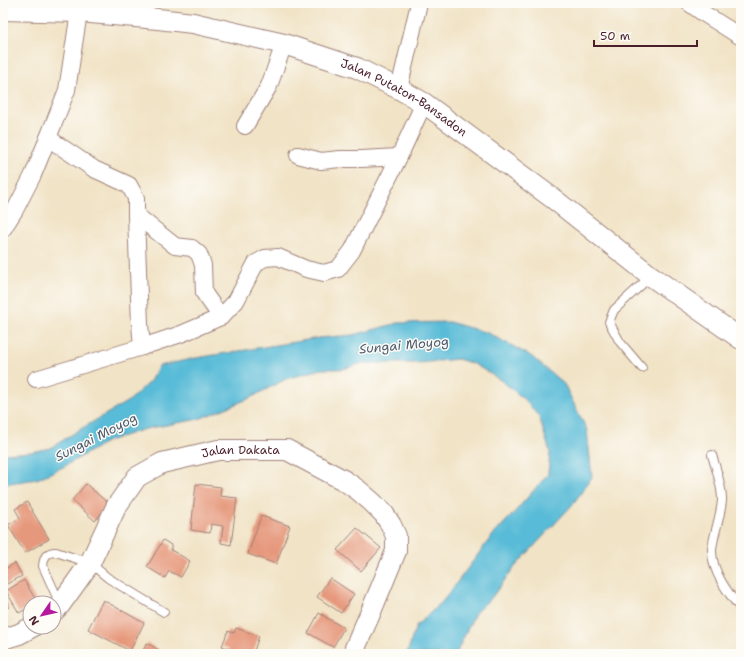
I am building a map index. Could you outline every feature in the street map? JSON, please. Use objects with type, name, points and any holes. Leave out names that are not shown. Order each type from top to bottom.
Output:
[{"type":"street","points":[[399,89],[419,3]]},
{"type":"street","points":[[689,3],[741,37]]},
{"type":"street","name":"Jalan Putaton-Bansadon","points":[[3,10],[79,12],[193,23],[284,44],[357,68],[424,103],[556,200],[651,276],[740,336]]},
{"type":"street","points":[[3,229],[19,203],[33,175],[67,90],[79,12]]},
{"type":"street","points":[[245,126],[269,86],[284,44]]},
{"type":"street","points":[[36,379],[181,334],[221,317],[236,301],[256,263],[265,258],[278,257],[306,269],[324,273],[338,269],[352,251],[424,103]]},
{"type":"street","points":[[48,138],[94,169],[129,185],[136,198],[142,347]]},
{"type":"street","points":[[298,155],[321,161],[398,157]]},
{"type":"street","points":[[136,215],[175,246],[192,248],[199,254],[203,265],[204,293],[221,317]]},
{"type":"street","name":"Jalan Dakata","points":[[62,601],[90,563],[116,507],[137,477],[162,463],[218,450],[287,450],[345,481],[358,490],[384,514],[391,524],[396,536],[396,551],[355,648],[357,654]]},
{"type":"street","points":[[3,639],[22,633]]},
{"type":"lane","points":[[642,368],[620,342],[609,322],[614,310],[651,276]]},
{"type":"lane","points":[[712,455],[722,490],[722,501],[712,549],[713,561],[728,593],[741,609]]},
{"type":"lane","points":[[53,595],[43,566],[43,560],[46,555],[51,552],[56,552],[90,563],[108,578],[164,612]]},
{"type":"water","name":"Sungai Moyog","points":[[449,322],[488,333],[531,356],[564,384],[587,430],[592,477],[573,504],[513,569],[492,597],[475,613],[456,654],[407,653],[416,626],[443,601],[492,536],[548,474],[550,452],[539,417],[525,400],[502,381],[474,364],[458,359],[419,363],[363,363],[343,369],[321,369],[286,379],[248,399],[199,419],[145,429],[108,441],[63,467],[37,479],[3,485],[3,454],[30,452],[51,448],[130,400],[150,381],[159,366],[196,358],[319,338],[353,335],[398,323]]},
{"type":"building","points":[[86,484],[109,504],[95,521],[72,500]]},
{"type":"building","points":[[196,484],[221,487],[220,496],[237,498],[231,545],[221,543],[223,526],[211,524],[210,533],[191,530]]},
{"type":"building","points":[[27,502],[49,539],[25,553],[8,525],[20,518],[15,509]]},
{"type":"building","points":[[261,516],[290,526],[276,564],[248,554]]},
{"type":"building","points":[[357,528],[381,548],[361,571],[337,550]]},
{"type":"building","points":[[163,540],[171,545],[171,550],[190,561],[181,577],[169,571],[165,578],[147,567]]},
{"type":"building","points":[[15,563],[22,576],[3,586],[3,570]]},
{"type":"building","points":[[330,578],[354,594],[341,613],[317,597]]},
{"type":"building","points":[[24,580],[33,595],[22,595],[22,611],[19,613],[6,591]]},
{"type":"building","points":[[3,597],[9,607],[3,610]]},
{"type":"building","points":[[103,600],[144,623],[130,651],[88,629]]},
{"type":"building","points":[[319,613],[344,628],[333,647],[308,633]]},
{"type":"building","points":[[236,628],[259,636],[253,654],[229,654],[230,649],[222,646],[228,631],[234,633]]},
{"type":"building","points":[[147,643],[166,654],[141,654]]}]
